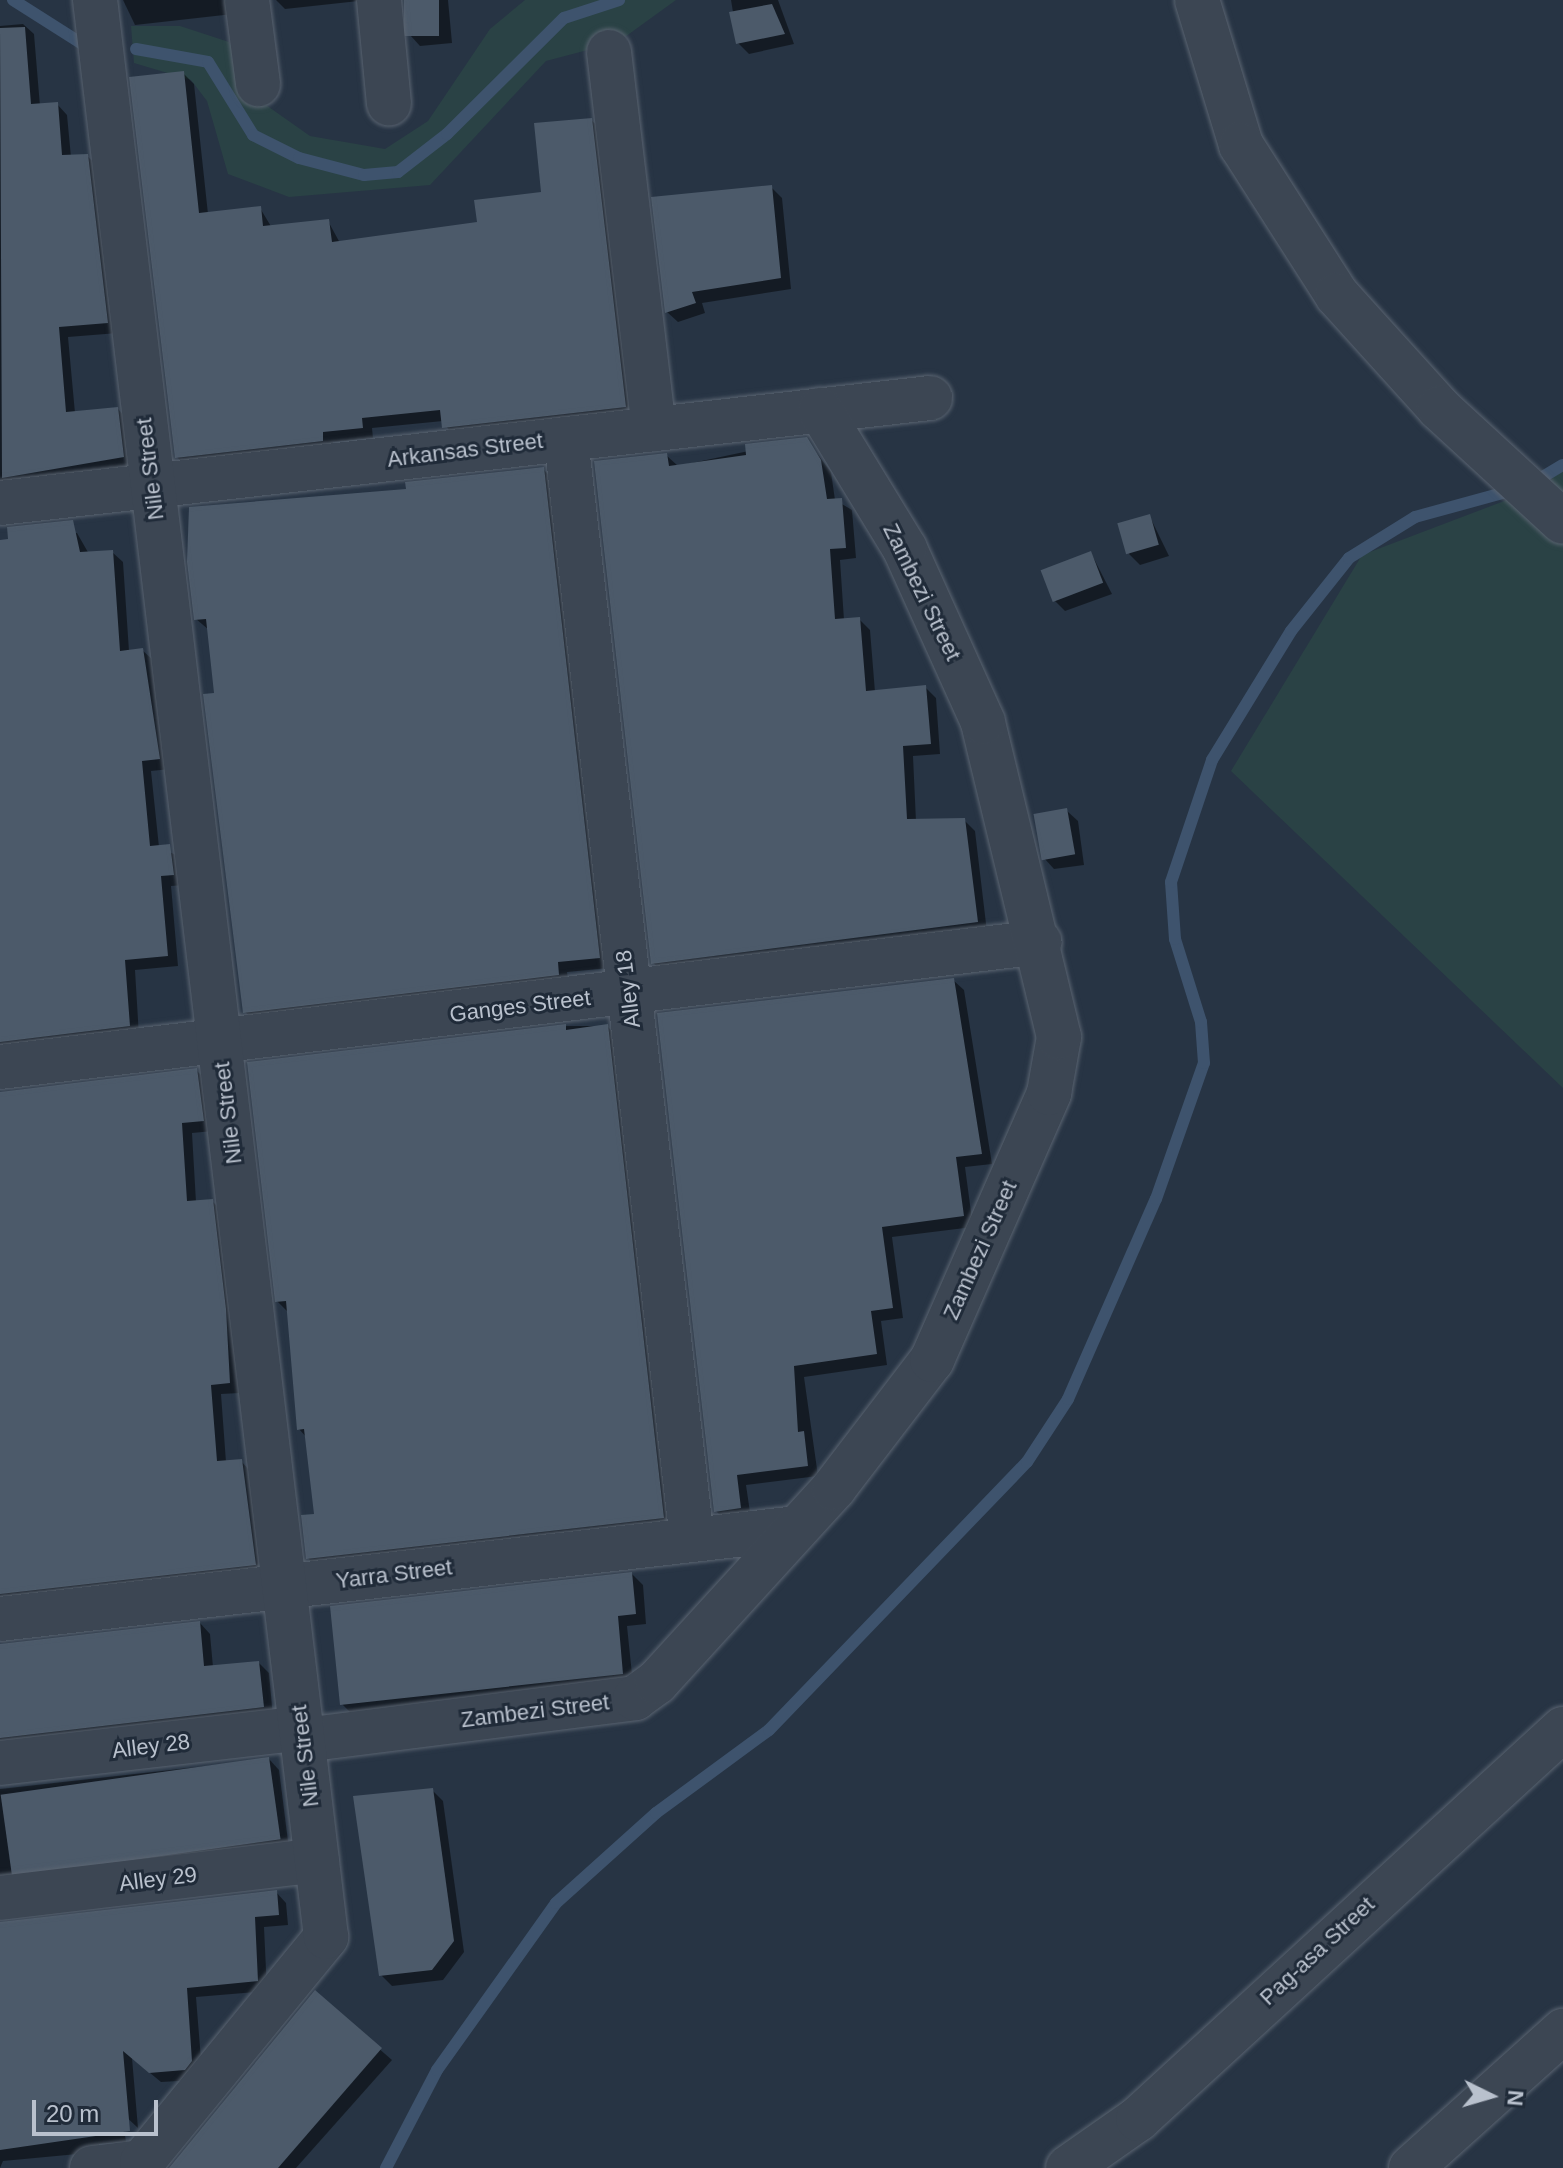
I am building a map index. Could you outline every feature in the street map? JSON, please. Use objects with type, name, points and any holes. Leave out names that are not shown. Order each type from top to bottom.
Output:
[{"type":"street","name":"Nile Street","points":[[92,2168],[142,2162],[326,1937],[95,0]]},
{"type":"street","points":[[247,0],[258,84]]},
{"type":"street","points":[[379,0],[389,104]]},
{"type":"street","points":[[1197,0],[1257,178],[1337,295],[1439,408],[1563,522]]},
{"type":"street","points":[[609,52],[654,429]]},
{"type":"street","name":"Arkansas Street","points":[[0,503],[930,398]]},
{"type":"street","name":"Zambezi Street","points":[[303,1734],[635,1698],[789,1529],[834,1488],[932,1360],[1049,1093],[1059,1037],[1040,942],[983,722],[905,549],[820,410]]},
{"type":"street","name":"Alley 18","points":[[566,439],[692,1539]]},
{"type":"street","name":"Ganges Street","points":[[0,1067],[220,1043],[1040,942]]},
{"type":"street","name":"Yarra Street","points":[[0,1619],[789,1529]]},
{"type":"street","name":"Pag-asa Street","points":[[1068,2168],[1138,2119],[1563,1729]]},
{"type":"street","name":"Alley 28","points":[[0,1763],[303,1734]]},
{"type":"street","name":"Alley 29","points":[[0,1898],[317,1860]]},
{"type":"street","points":[[1411,2168],[1449,2154],[1563,2031]]},
{"type":"green space","points":[[525,0],[676,0],[618,42],[546,61],[430,185],[289,197],[228,174],[207,101],[191,80],[134,63],[131,26],[180,26],[229,42],[266,105],[310,136],[385,149],[428,121],[490,29]]},
{"type":"green space","points":[[1563,461],[1563,1088],[1231,771],[1362,555],[1549,484]]},
{"type":"building","points":[[404,0],[439,0],[439,36],[404,36]]},
{"type":"building","points":[[772,4],[785,34],[736,44],[729,12]]},
{"type":"building","points":[[25,27],[31,104],[58,102],[62,155],[88,154],[108,323],[59,327],[66,412],[118,407],[124,457],[2,478],[0,28]]},
{"type":"building","points":[[184,71],[199,213],[261,206],[263,226],[329,219],[332,242],[477,222],[474,200],[541,192],[534,123],[592,118],[626,407],[442,428],[440,410],[362,418],[363,428],[323,432],[323,441],[175,458],[129,77]]},
{"type":"building","points":[[772,185],[781,278],[692,292],[696,303],[665,313],[651,197]]},
{"type":"building","points":[[807,437],[821,460],[827,499],[842,498],[846,548],[830,549],[835,619],[860,617],[866,691],[926,685],[931,744],[903,746],[907,819],[965,818],[978,922],[651,964],[594,461],[667,453],[669,466],[746,455],[745,444]]},
{"type":"building","points":[[544,467],[600,958],[558,962],[559,975],[243,1013],[203,694],[214,693],[206,619],[194,620],[187,562],[189,507],[406,489],[405,482]]},
{"type":"building","points":[[1150,514],[1159,545],[1126,554],[1117,523]]},
{"type":"building","points":[[73,520],[80,552],[113,550],[120,651],[143,648],[160,759],[142,761],[150,846],[170,844],[174,875],[161,876],[168,956],[125,960],[130,1026],[0,1042],[0,540],[8,539],[7,527]]},
{"type":"building","points":[[1091,551],[1103,583],[1053,602],[1041,570]]},
{"type":"building","points":[[1067,808],[1075,854],[1042,860],[1034,814]]},
{"type":"building","points":[[954,978],[982,1154],[956,1157],[964,1216],[882,1227],[893,1308],[871,1311],[877,1354],[794,1366],[798,1432],[804,1431],[808,1466],[737,1475],[741,1508],[714,1512],[657,1013]]},
{"type":"building","points":[[566,1024],[566,1030],[608,1024],[664,1518],[306,1559],[301,1515],[314,1514],[304,1429],[297,1430],[286,1301],[275,1302],[247,1062]]},
{"type":"building","points":[[197,1068],[204,1121],[182,1123],[187,1201],[213,1199],[226,1309],[230,1383],[211,1385],[217,1461],[242,1459],[256,1565],[0,1594],[0,1092]]},
{"type":"building","points":[[632,1572],[636,1614],[618,1616],[623,1674],[340,1705],[330,1606]]},
{"type":"building","points":[[200,1621],[204,1666],[259,1661],[264,1707],[0,1738],[0,1644]]},
{"type":"building","points":[[269,1757],[281,1839],[12,1877],[1,1795]]},
{"type":"building","points":[[433,1788],[454,1941],[432,1970],[379,1976],[353,1796]]},
{"type":"building","points":[[277,1890],[279,1915],[255,1917],[258,1981],[187,1988],[192,2061],[185,2070],[149,2073],[123,2051],[130,2131],[0,2150],[0,1922]]},
{"type":"building","points":[[315,1990],[382,2048],[278,2168],[169,2168]]},
{"type":"waterway","points":[[13,0],[84,45]]},
{"type":"waterway","points":[[136,49],[208,62],[253,135],[299,158],[364,175],[398,172],[447,134],[564,18],[619,0]]},
{"type":"waterway","points":[[1531,484],[1563,465]]},
{"type":"waterway","points":[[386,2168],[437,2070],[556,1903],[656,1813],[769,1730],[1027,1462],[1068,1399],[1156,1199],[1204,1063],[1201,1022],[1175,939],[1171,882],[1212,760],[1291,631],[1349,558],[1415,517],[1514,490]]}]
